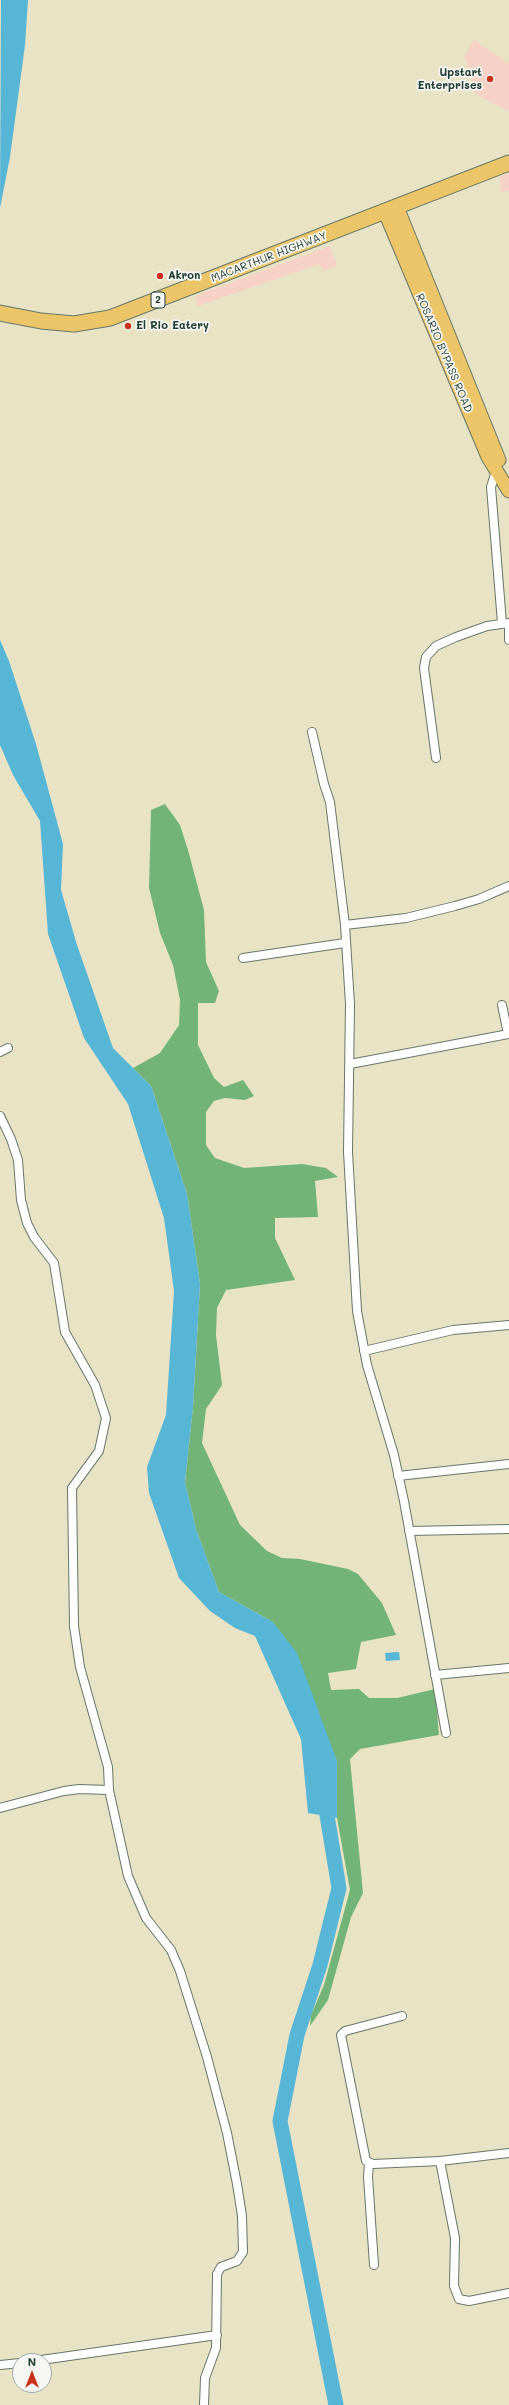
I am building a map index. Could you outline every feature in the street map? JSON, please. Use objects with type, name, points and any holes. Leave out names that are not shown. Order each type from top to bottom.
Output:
[{"type":"highway","name":"MACARTHUR HIGHWAY","points":[[4,314],[74,324],[110,318],[509,163]]},
{"type":"main road","name":"ROSARIO BYPASS ROAD","points":[[391,209],[488,457],[509,491]]},
{"type":"main road","name":"ROSARIO BYPASS ROAD","points":[[391,209],[496,454],[509,477]]},
{"type":"street","points":[[496,471],[491,487],[509,640]]},
{"type":"street","points":[[436,758],[424,668],[426,657],[436,646],[456,637],[507,623]]},
{"type":"street","points":[[312,732],[324,784],[330,802],[345,925],[345,944],[350,1004],[348,1124],[350,1217],[354,1287],[364,1351],[398,1476],[410,1531],[446,1733]]},
{"type":"street","points":[[345,925],[406,918],[478,899],[509,886]]},
{"type":"street","points":[[243,958],[345,944]]},
{"type":"street","points":[[350,1064],[509,1034],[502,1005]]},
{"type":"street","points":[[0,1052],[8,1048]]},
{"type":"street","points":[[0,1116],[11,1139],[18,1160],[21,1200],[27,1223],[34,1237],[54,1263],[65,1332],[95,1385],[106,1418],[99,1451],[73,1486],[72,1516],[77,1652],[108,1767],[109,1790],[117,1829],[135,1895],[146,1918],[170,1950],[180,1971],[207,2057],[233,2162],[242,2216],[243,2252],[237,2261],[221,2267],[217,2274],[216,2348],[205,2378],[204,2405]]},
{"type":"street","points":[[364,1351],[453,1330],[509,1325]]},
{"type":"street","points":[[398,1476],[509,1464]]},
{"type":"street","points":[[410,1531],[509,1529]]},
{"type":"street","points":[[435,1675],[509,1668]]},
{"type":"street","points":[[0,1808],[64,1791],[79,1789],[109,1790]]},
{"type":"street","points":[[374,2265],[368,2178],[369,2164],[364,2158],[358,2118],[341,2035],[345,2031],[402,2016]]},
{"type":"street","points":[[369,2164],[440,2161],[509,2153]]},
{"type":"street","points":[[440,2161],[455,2238],[454,2286],[460,2298],[469,2301],[509,2293]]},
{"type":"street","points":[[52,2358],[217,2335]]},
{"type":"street","points":[[0,2365],[12,2364]]},
{"type":"shaded area","name":"Upstart Enterprises","points":[[474,40],[509,64],[509,112],[476,94],[465,56]]},
{"type":"shaded area","points":[[509,173],[509,190],[501,193],[500,177]]},
{"type":"shaded area","points":[[330,246],[337,266],[323,271],[320,264],[198,306],[195,296]]},
{"type":"green space","points":[[165,804],[180,825],[188,850],[204,910],[206,962],[219,991],[215,1003],[198,1003],[198,1045],[214,1078],[224,1087],[243,1080],[254,1096],[245,1100],[225,1098],[214,1101],[206,1112],[206,1145],[215,1158],[244,1168],[302,1164],[326,1168],[338,1177],[315,1181],[318,1217],[275,1218],[275,1238],[295,1280],[226,1290],[217,1308],[216,1335],[222,1385],[206,1409],[202,1443],[240,1525],[267,1551],[282,1558],[300,1559],[348,1569],[358,1574],[382,1603],[396,1635],[361,1642],[356,1669],[328,1673],[331,1690],[359,1689],[369,1698],[397,1698],[435,1689],[439,1735],[360,1749],[350,1759],[363,1893],[351,1917],[328,2000],[310,2026],[311,2015],[324,1985],[350,1890],[337,1818],[337,1761],[273,1622],[219,1592],[196,1529],[185,1482],[193,1407],[200,1284],[187,1194],[151,1086],[133,1068],[160,1053],[179,1025],[180,1000],[173,965],[160,933],[149,888],[151,810]]},
{"type":"water","points":[[1,0],[28,0],[25,45],[10,157],[0,208]]},
{"type":"water","points":[[0,640],[9,661],[36,744],[63,844],[61,890],[77,945],[113,1048],[151,1086],[187,1194],[200,1284],[193,1407],[185,1482],[196,1529],[219,1592],[273,1622],[297,1653],[337,1761],[337,1818],[308,1813],[301,1739],[255,1636],[235,1628],[210,1611],[179,1578],[149,1493],[147,1467],[166,1415],[174,1291],[164,1218],[128,1104],[84,1038],[48,934],[40,821],[13,775],[0,745]]},
{"type":"water","points":[[399,1652],[400,1660],[386,1661],[385,1653]]},
{"type":"waterway","points":[[324,1797],[339,1888],[320,1965],[297,2035],[280,2121],[336,2405]]},
{"type":"place","name":"Upstart Enterprises","points":[[490,79]]},
{"type":"place","name":"Akron","points":[[160,276]]},
{"type":"place","name":"El Rio Eatery","points":[[128,326]]}]
